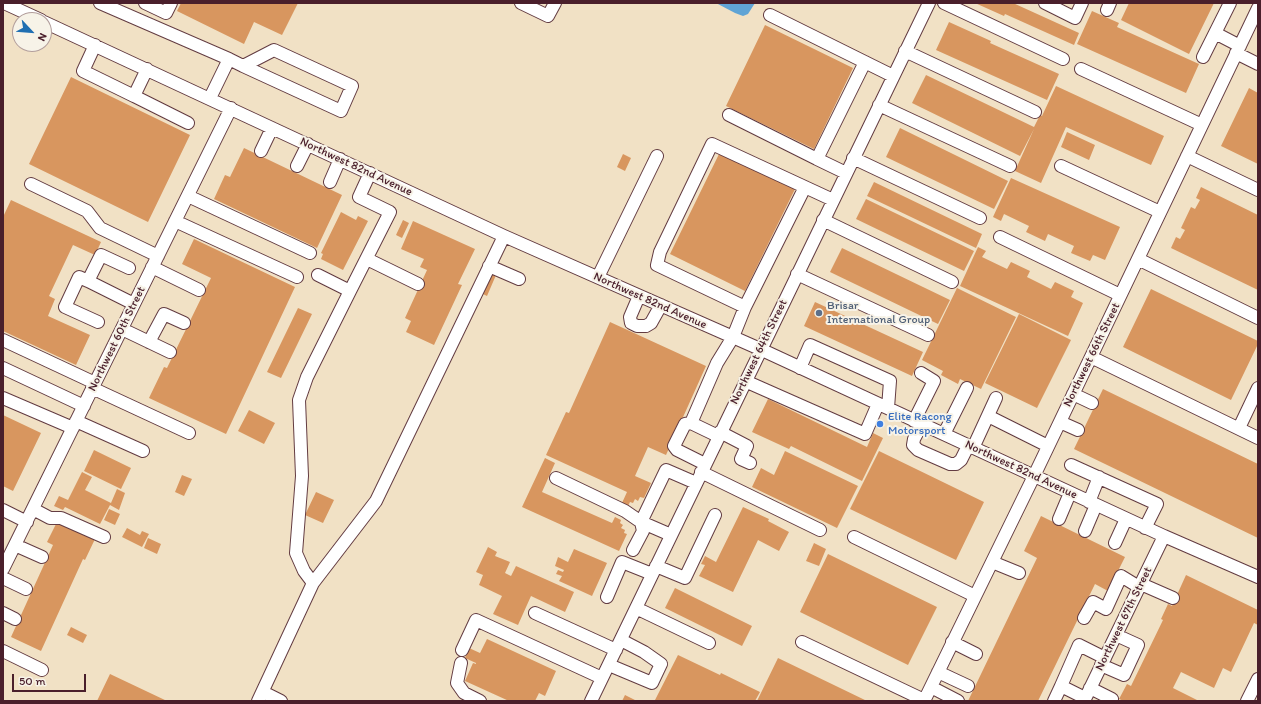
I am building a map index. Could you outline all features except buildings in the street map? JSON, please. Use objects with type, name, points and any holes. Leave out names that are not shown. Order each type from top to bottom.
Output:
[{"type":"street","points":[[4,3],[23,12]]},
{"type":"street","points":[[100,3],[341,111],[352,86],[274,50],[243,66]]},
{"type":"street","points":[[145,3],[166,13],[171,3]]},
{"type":"street","points":[[521,3],[548,16],[555,3]]},
{"type":"street","name":"Northwest 64th Street","points":[[591,701],[760,349],[929,3]]},
{"type":"street","points":[[944,3],[1063,59]]},
{"type":"street","points":[[1045,3],[1074,18],[1082,3]]},
{"type":"street","points":[[1203,57],[1230,3]]},
{"type":"street","name":"Northwest 66th Street","points":[[924,700],[1034,476],[1258,8]]},
{"type":"street","points":[[770,14],[893,76]]},
{"type":"street","name":"Northwest 82nd Avenue","points":[[52,26],[504,236],[760,349],[1145,528],[1258,577]]},
{"type":"street","points":[[1215,33],[1258,64]]},
{"type":"street","points":[[95,45],[82,71],[188,123]]},
{"type":"street","points":[[905,51],[1035,112]]},
{"type":"street","points":[[210,98],[229,60]]},
{"type":"street","points":[[817,159],[865,62]]},
{"type":"street","points":[[134,96],[147,69]]},
{"type":"street","points":[[1081,69],[1202,125]]},
{"type":"street","points":[[879,105],[1010,166]]},
{"type":"street","name":"Northwest 60th Street","points":[[3,570],[231,108]]},
{"type":"street","points":[[729,115],[846,173]]},
{"type":"street","points":[[261,151],[272,128]]},
{"type":"street","points":[[297,166],[308,144]]},
{"type":"street","points":[[745,307],[657,265],[660,252],[712,144],[833,200]]},
{"type":"street","points":[[598,277],[657,156]]},
{"type":"street","points":[[1187,156],[1258,190]]},
{"type":"street","points":[[853,158],[980,218]]},
{"type":"street","points":[[330,182],[340,159]]},
{"type":"street","points":[[1061,166],[1160,212]]},
{"type":"street","points":[[314,584],[304,571],[296,553],[302,476],[299,400],[307,377],[390,212],[359,197],[370,173]]},
{"type":"street","points":[[31,184],[88,211],[100,228],[158,256]]},
{"type":"street","points":[[691,423],[717,363],[733,337],[745,307],[805,187]]},
{"type":"street","points":[[188,196],[310,253]]},
{"type":"street","points":[[823,220],[952,282]]},
{"type":"street","points":[[175,221],[296,277]]},
{"type":"street","points":[[281,701],[260,696],[314,584],[376,501],[504,236]]},
{"type":"street","points":[[1000,237],[1120,295]]},
{"type":"street","points":[[88,281],[101,255],[128,268]]},
{"type":"street","points":[[366,259],[418,284]]},
{"type":"street","points":[[1138,259],[1258,318]]},
{"type":"street","points":[[489,266],[519,279]]},
{"type":"street","points":[[152,268],[199,290]]},
{"type":"street","points":[[797,274],[928,335]]},
{"type":"street","points":[[318,275],[350,291]]},
{"type":"street","points":[[98,322],[66,307],[79,277],[134,304]]},
{"type":"street","points":[[639,296],[630,317],[631,323],[637,326],[646,326],[652,323],[661,305]]},
{"type":"street","points":[[149,342],[164,314],[184,324]]},
{"type":"street","points":[[122,329],[170,352]]},
{"type":"street","points":[[3,340],[189,433]]},
{"type":"street","points":[[745,381],[865,434],[883,406],[890,381],[810,345],[800,368]]},
{"type":"street","points":[[1091,357],[1258,438]]},
{"type":"street","points":[[3,368],[84,406]]},
{"type":"street","points":[[921,374],[934,381],[918,422],[913,445],[918,450],[950,464],[956,464],[961,460],[988,416],[996,398]]},
{"type":"street","points":[[944,434],[967,388]]},
{"type":"street","points":[[1239,428],[1258,388]]},
{"type":"street","points":[[1073,394],[1092,403]]},
{"type":"street","points":[[3,398],[143,451]]},
{"type":"street","points":[[988,416],[1048,446]]},
{"type":"street","points":[[1060,422],[1078,430]]},
{"type":"street","points":[[750,463],[741,459],[747,446],[691,423],[685,424],[674,446],[701,473],[820,530]]},
{"type":"street","points":[[1071,465],[1157,504],[1145,528]]},
{"type":"street","points":[[633,550],[643,531],[641,522],[666,470],[701,473]]},
{"type":"street","points":[[556,478],[626,511],[641,522],[671,536]]},
{"type":"street","points":[[1085,531],[1099,478]]},
{"type":"street","points":[[1059,519],[1070,493]]},
{"type":"street","points":[[33,509],[50,518],[61,518],[104,537]]},
{"type":"street","points":[[3,510],[27,522]]},
{"type":"street","points":[[607,597],[622,562],[685,578],[715,515]]},
{"type":"street","points":[[1116,543],[1126,519]]},
{"type":"street","name":"Northwest 67th Street","points":[[1086,696],[1164,536]]},
{"type":"street","points":[[854,537],[975,596]]},
{"type":"street","points":[[15,546],[42,557]]},
{"type":"street","points":[[992,562],[1018,573]]},
{"type":"street","points":[[1106,609],[1121,576],[1173,598]]},
{"type":"street","points":[[3,578],[26,589]]},
{"type":"street","points":[[1084,618],[1093,602],[1124,619]]},
{"type":"street","points":[[636,608],[709,643]]},
{"type":"street","points":[[3,613],[15,619]]},
{"type":"street","points":[[535,614],[618,645],[644,652],[661,664],[652,683],[609,665]]},
{"type":"street","points":[[462,650],[476,620],[602,678]]},
{"type":"street","points":[[1054,701],[1079,645],[1124,675],[1138,645],[1116,635]]},
{"type":"street","points":[[802,642],[924,700]]},
{"type":"street","points":[[952,642],[976,654]]},
{"type":"street","points":[[3,651],[42,670]]},
{"type":"street","points":[[461,663],[457,683],[464,693],[480,701]]},
{"type":"street","points":[[938,672],[968,686]]},
{"type":"street","points":[[1247,701],[1258,678]]},
{"type":"street","points":[[1061,686],[1086,696],[1112,699],[1111,701]]},
{"type":"street","points":[[930,687],[958,701]]},
{"type":"water","points":[[716,3],[755,3],[748,14],[743,16]]},
{"type":"place","name":"Brisar International Group","points":[[819,313]]},
{"type":"place","name":"Elite Racong Motorsport","points":[[880,424]]}]
